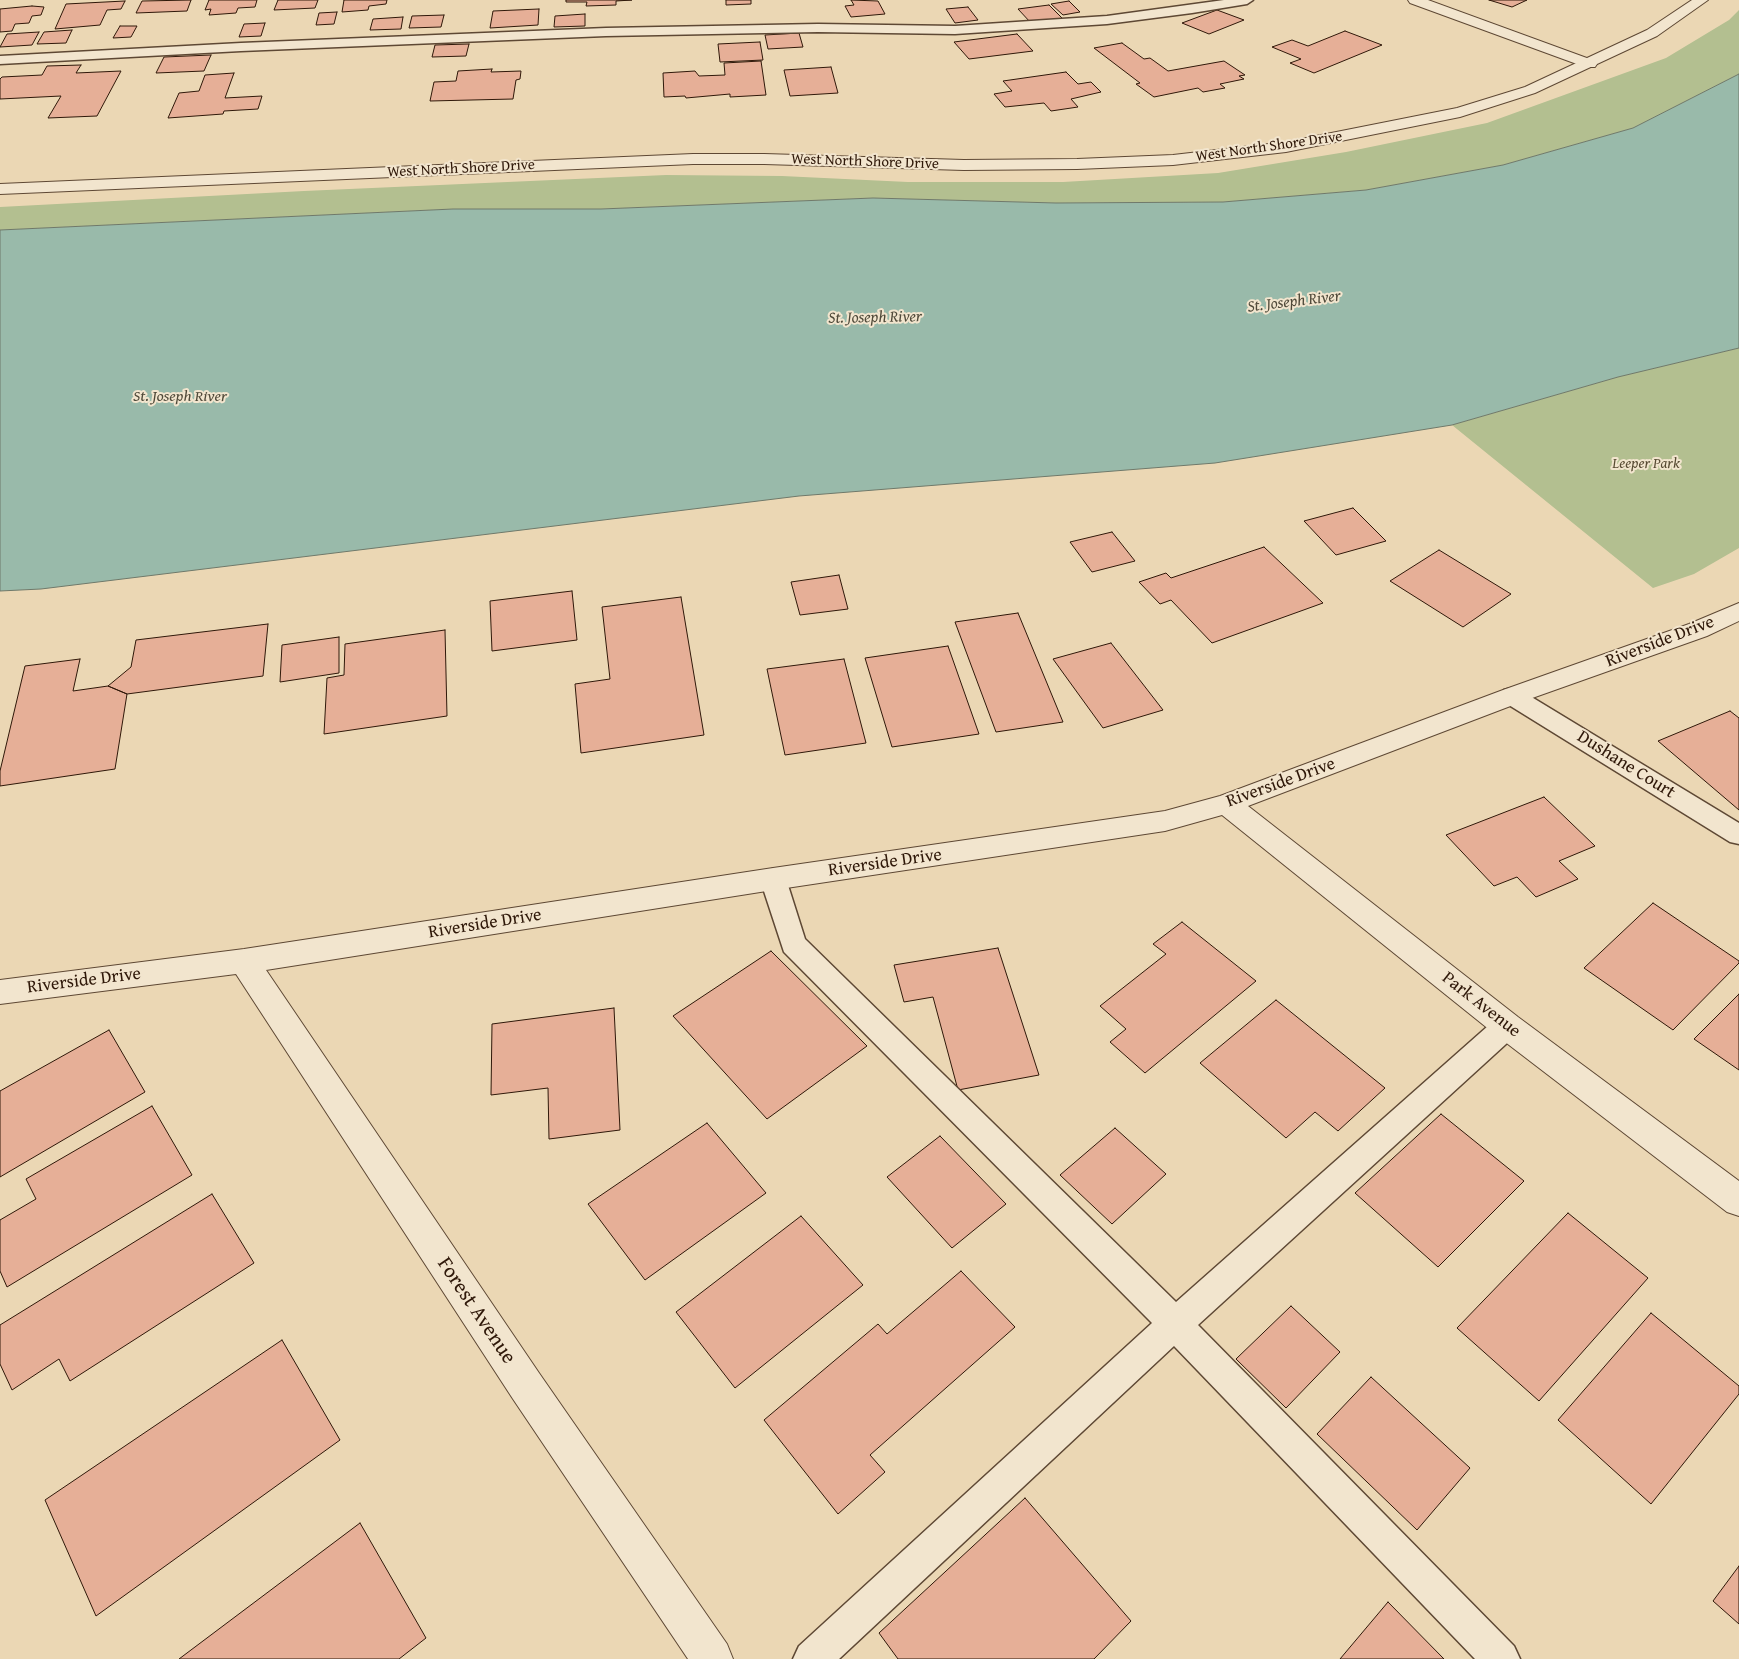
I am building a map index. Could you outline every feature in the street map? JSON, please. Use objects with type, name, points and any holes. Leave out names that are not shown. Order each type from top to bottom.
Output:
[{"type":"street","points":[[1415,0],[1590,64]]},
{"type":"street","name":"West North Shore Drive","points":[[0,189],[693,159],[764,158],[964,165],[1078,164],[1172,160],[1286,147],[1460,112],[1530,90],[1590,64],[1652,34],[1701,0]]},
{"type":"street","name":"Riverside Drive","points":[[0,992],[244,961],[773,879],[1165,821],[1226,804],[1512,696],[1698,630],[1739,611]]},
{"type":"street","name":"Park Avenue","points":[[1226,804],[1507,1026],[1739,1201]]},
{"type":"street","name":"Forest Avenue","points":[[244,961],[526,1386],[712,1659]]},
{"type":"lane","points":[[0,60],[606,32],[818,28],[955,30],[1108,20],[1192,10],[1247,0]]},
{"type":"lane","name":"Dushane Court","points":[[1512,696],[1739,835]]},
{"type":"lane","points":[[773,879],[793,944],[1175,1324],[1501,1659]]},
{"type":"lane","points":[[812,1659],[1175,1324],[1507,1026]]},
{"type":"green space","points":[[1739,10],[1739,74],[1633,128],[1503,165],[1366,190],[1223,202],[1056,203],[873,198],[601,209],[453,209],[0,230],[0,207],[304,191],[666,175],[782,176],[908,182],[1063,182],[1218,173],[1346,152],[1487,123],[1666,58],[1729,20]]},
{"type":"green space","name":"Leeper Park","points":[[1739,348],[1739,548],[1694,574],[1653,588],[1452,425],[1618,377]]},
{"type":"water","name":"St. Joseph River","points":[[1739,74],[1739,348],[1618,377],[1452,425],[1215,463],[799,496],[41,589],[0,591],[0,230],[453,209],[601,209],[873,198],[1056,203],[1223,202],[1366,190],[1503,165],[1633,128]]},
{"type":"building","points":[[191,0],[187,11],[136,13],[142,1]]},
{"type":"building","points":[[209,0],[257,0],[255,7],[238,8],[236,13],[209,15],[211,9],[205,10]]},
{"type":"building","points":[[278,0],[318,0],[315,8],[274,10]]},
{"type":"building","points":[[344,0],[387,0],[386,4],[369,6],[368,10],[342,12]]},
{"type":"building","points":[[566,0],[632,0],[616,1],[616,5],[586,6],[587,2],[566,2]]},
{"type":"building","points":[[726,0],[751,0],[751,4],[726,5]]},
{"type":"building","points":[[851,0],[878,1],[885,14],[851,17],[845,6],[854,5]]},
{"type":"building","points":[[1489,0],[1527,0],[1512,7]]},
{"type":"building","points":[[125,1],[121,9],[107,10],[100,25],[55,29],[66,4]]},
{"type":"building","points":[[1069,1],[1080,12],[1063,15],[1051,4]]},
{"type":"building","points":[[1049,5],[1063,19],[1031,23],[1018,9]]},
{"type":"building","points":[[32,6],[44,7],[41,15],[32,16],[29,23],[15,24],[12,31],[0,32],[0,9]]},
{"type":"building","points":[[968,7],[978,20],[955,23],[946,9]]},
{"type":"building","points":[[539,9],[538,25],[490,28],[493,11]]},
{"type":"building","points":[[1217,10],[1244,20],[1209,34],[1182,23]]},
{"type":"building","points":[[337,12],[334,24],[316,25],[319,13]]},
{"type":"building","points":[[585,14],[585,26],[554,27],[555,16]]},
{"type":"building","points":[[444,15],[441,27],[409,28],[412,16]]},
{"type":"building","points":[[403,17],[401,29],[370,30],[373,19]]},
{"type":"building","points":[[265,23],[261,36],[239,37],[244,24]]},
{"type":"building","points":[[120,26],[137,26],[131,37],[113,38]]},
{"type":"building","points":[[72,30],[66,43],[37,44],[44,32]]},
{"type":"building","points":[[1345,31],[1382,45],[1314,73],[1290,63],[1301,59],[1272,47],[1292,40],[1308,46]]},
{"type":"building","points":[[39,32],[32,45],[0,47],[7,34]]},
{"type":"building","points":[[799,33],[803,47],[768,49],[765,35]]},
{"type":"building","points":[[1017,34],[1033,51],[969,59],[954,42]]},
{"type":"building","points":[[760,42],[763,60],[720,62],[718,44]]},
{"type":"building","points":[[1122,43],[1144,59],[1150,58],[1168,71],[1224,61],[1245,75],[1239,76],[1244,79],[1220,84],[1225,88],[1203,92],[1198,88],[1154,97],[1136,84],[1140,83],[1094,48]]},
{"type":"building","points":[[469,44],[466,56],[432,57],[435,45]]},
{"type":"building","points":[[211,55],[204,71],[156,73],[164,57]]},
{"type":"building","points":[[761,61],[766,95],[730,97],[730,94],[686,98],[685,96],[664,97],[663,73],[695,71],[699,76],[725,75],[724,63]]},
{"type":"building","points":[[81,65],[76,73],[121,71],[97,116],[48,118],[61,96],[0,99],[0,79],[2,77],[42,75],[47,66]]},
{"type":"building","points":[[831,67],[838,93],[790,96],[784,70]]},
{"type":"building","points":[[492,69],[491,72],[521,71],[520,79],[516,80],[513,99],[430,101],[434,82],[456,81],[458,71]]},
{"type":"building","points":[[1066,72],[1078,84],[1091,82],[1101,92],[1071,99],[1078,107],[1051,111],[1044,103],[1005,107],[994,94],[1012,91],[1003,81]]},
{"type":"building","points":[[234,73],[225,98],[262,96],[258,109],[168,118],[179,93],[199,91],[205,75]]},
{"type":"building","points":[[1353,508],[1386,541],[1336,555],[1304,521]]},
{"type":"building","points":[[1112,532],[1135,561],[1092,572],[1070,542]]},
{"type":"building","points":[[1264,547],[1323,603],[1212,643],[1171,600],[1160,604],[1139,582],[1166,573],[1171,578]]},
{"type":"building","points":[[1439,550],[1511,594],[1463,627],[1390,581]]},
{"type":"building","points":[[839,575],[848,609],[800,615],[791,582]]},
{"type":"building","points":[[572,591],[577,640],[492,651],[490,601]]},
{"type":"building","points":[[681,597],[704,735],[581,753],[575,684],[610,679],[602,607]]},
{"type":"building","points":[[1018,613],[1063,722],[996,732],[955,622]]},
{"type":"building","points":[[268,624],[263,676],[127,694],[108,686],[131,667],[136,640]]},
{"type":"building","points":[[445,630],[447,716],[324,734],[327,678],[344,675],[345,644]]},
{"type":"building","points":[[339,637],[339,673],[280,682],[282,645]]},
{"type":"building","points":[[1111,643],[1163,710],[1103,728],[1053,659]]},
{"type":"building","points":[[948,646],[979,734],[892,747],[865,658]]},
{"type":"building","points":[[80,659],[73,691],[108,686],[127,694],[115,769],[0,786],[0,771],[25,666]]},
{"type":"building","points":[[844,659],[866,743],[785,755],[767,669]]},
{"type":"building","points":[[1730,711],[1739,718],[1739,810],[1658,741]]},
{"type":"building","points":[[1544,797],[1595,846],[1559,861],[1578,879],[1536,897],[1517,877],[1494,886],[1446,835]]},
{"type":"building","points":[[1653,903],[1739,961],[1673,1030],[1584,968]]},
{"type":"building","points":[[1182,922],[1256,981],[1145,1073],[1110,1042],[1126,1029],[1100,1006],[1166,954],[1153,944]]},
{"type":"building","points":[[998,948],[1039,1075],[958,1090],[933,997],[904,1002],[894,965]]},
{"type":"building","points":[[771,951],[867,1046],[767,1119],[673,1016]]},
{"type":"building","points":[[1739,994],[1739,1070],[1694,1039]]},
{"type":"building","points":[[1276,1000],[1385,1088],[1338,1131],[1315,1112],[1286,1138],[1200,1063]]},
{"type":"building","points":[[614,1008],[620,1130],[549,1139],[548,1088],[491,1095],[492,1024]]},
{"type":"building","points":[[109,1030],[145,1092],[0,1177],[0,1091]]},
{"type":"building","points":[[152,1106],[192,1175],[7,1287],[0,1271],[0,1220],[36,1199],[26,1179]]},
{"type":"building","points":[[1441,1114],[1524,1181],[1438,1267],[1355,1193]]},
{"type":"building","points":[[707,1123],[766,1193],[645,1280],[588,1204]]},
{"type":"building","points":[[1115,1128],[1166,1174],[1112,1224],[1060,1175]]},
{"type":"building","points":[[940,1136],[1006,1204],[952,1248],[887,1177]]},
{"type":"building","points":[[212,1194],[254,1263],[70,1381],[59,1359],[12,1390],[0,1364],[0,1325]]},
{"type":"building","points":[[1568,1213],[1648,1278],[1539,1401],[1457,1328]]},
{"type":"building","points":[[801,1216],[863,1285],[735,1388],[676,1312]]},
{"type":"building","points":[[961,1271],[1015,1327],[870,1455],[885,1472],[838,1514],[764,1420],[878,1324],[887,1334]]},
{"type":"building","points":[[1291,1306],[1340,1352],[1286,1408],[1236,1359]]},
{"type":"building","points":[[1651,1313],[1739,1386],[1739,1394],[1651,1504],[1558,1420]]},
{"type":"building","points":[[282,1340],[340,1440],[96,1616],[45,1500]]},
{"type":"building","points":[[1371,1377],[1470,1468],[1417,1530],[1317,1434]]},
{"type":"building","points":[[1025,1498],[1131,1621],[1094,1659],[898,1659],[879,1633]]},
{"type":"building","points":[[360,1523],[426,1638],[399,1659],[179,1659]]},
{"type":"building","points":[[1739,1566],[1739,1624],[1713,1601]]},
{"type":"building","points":[[1388,1602],[1444,1659],[1340,1659]]}]
